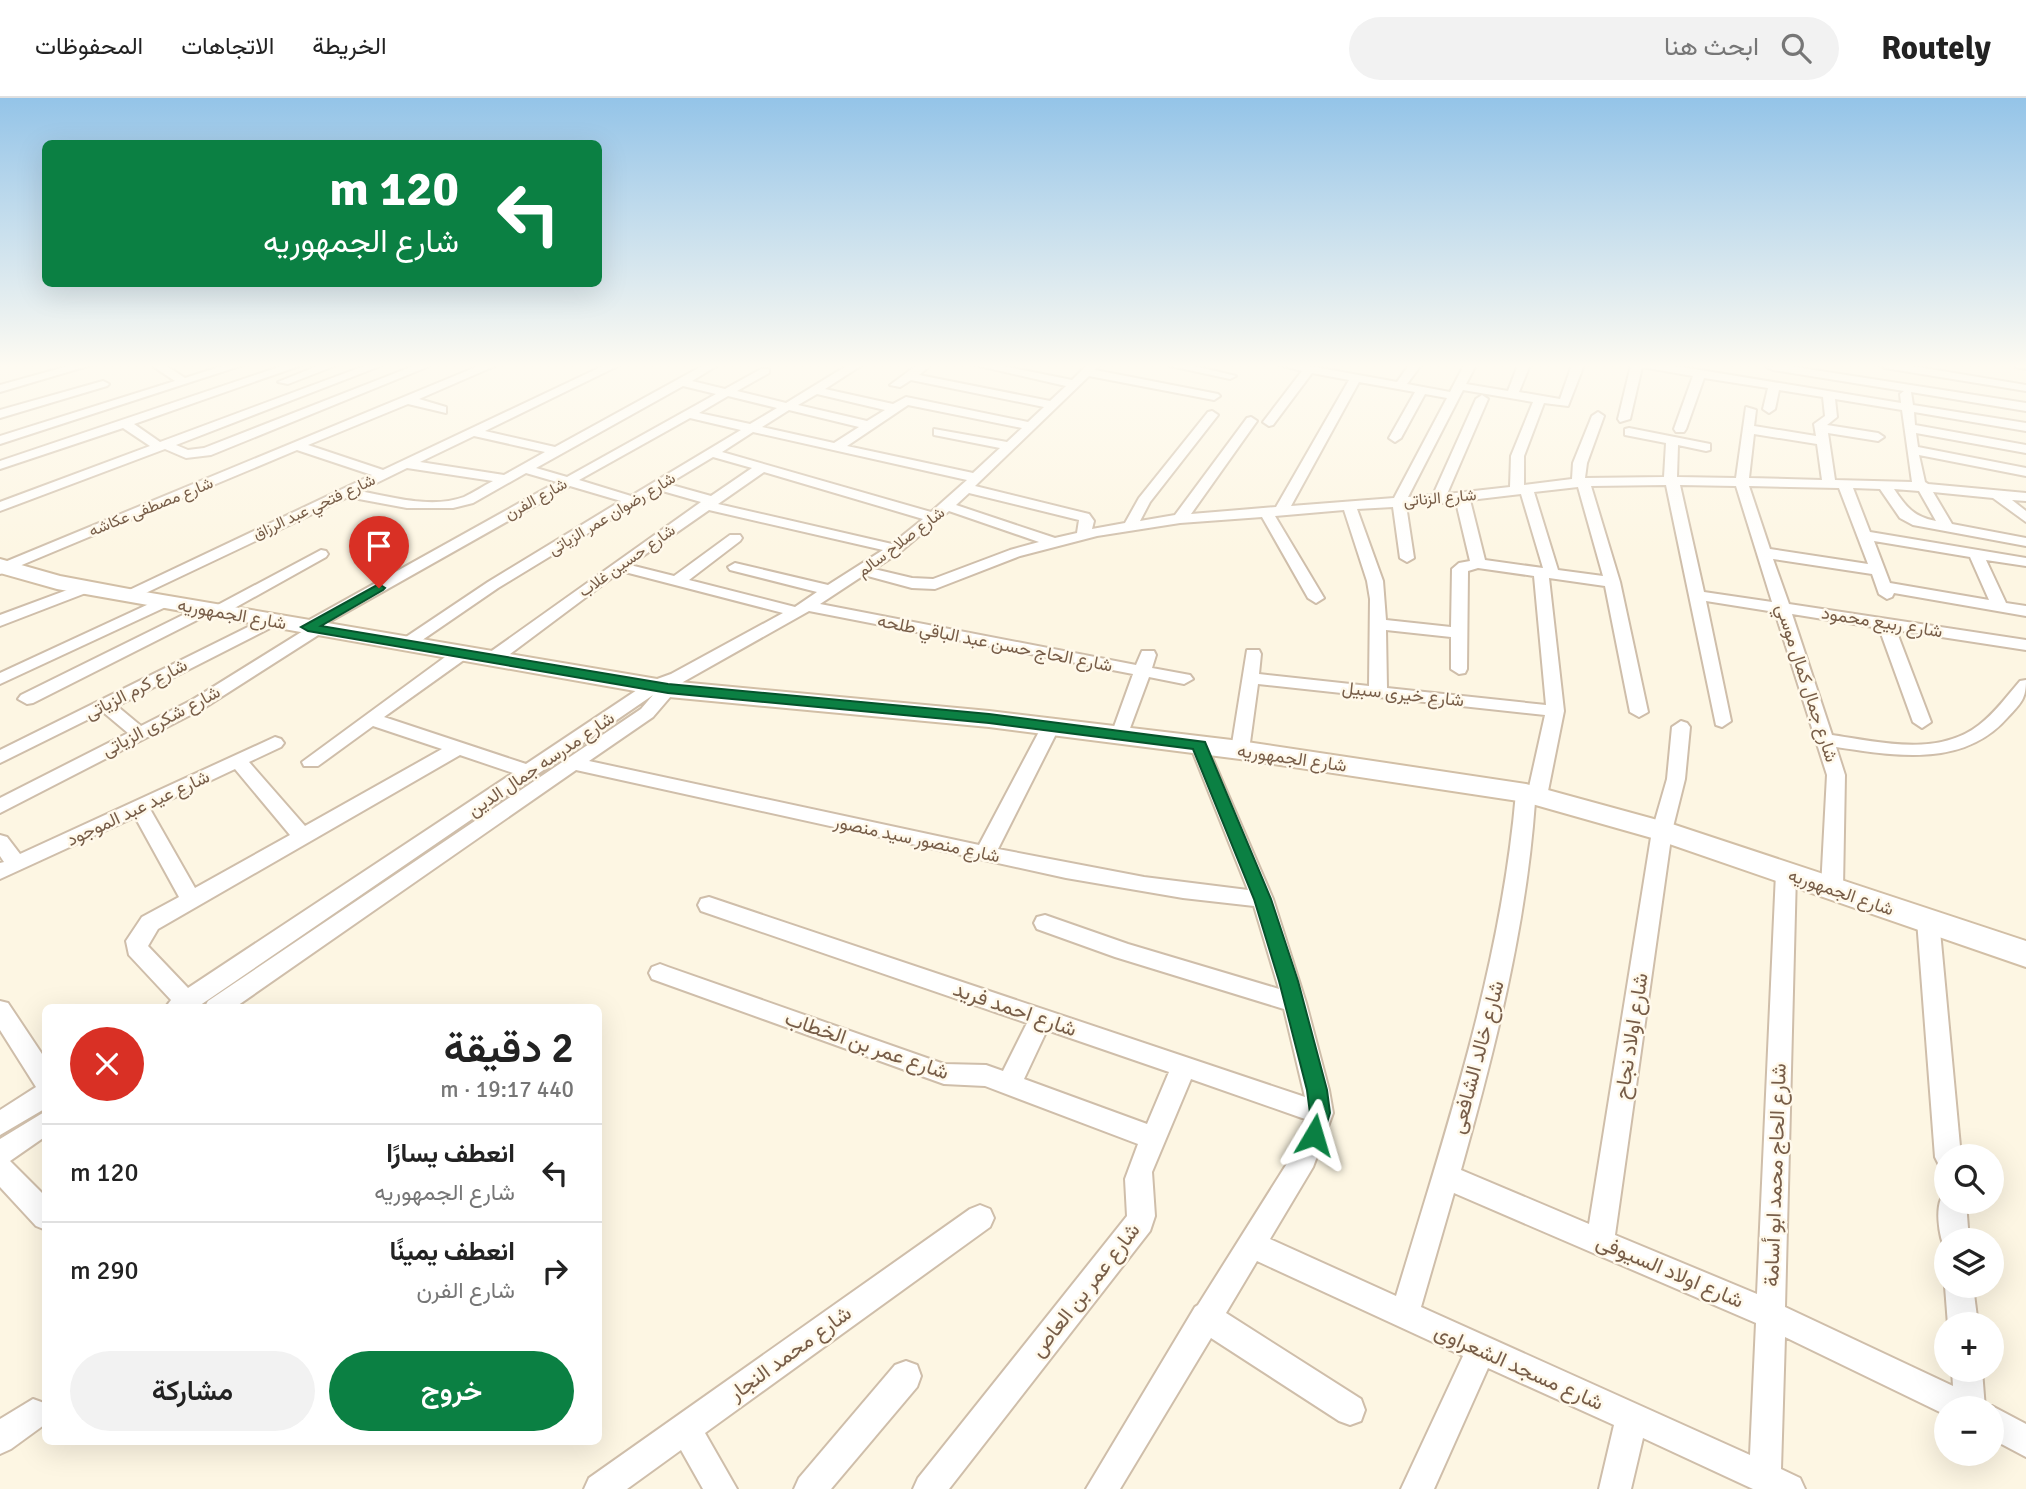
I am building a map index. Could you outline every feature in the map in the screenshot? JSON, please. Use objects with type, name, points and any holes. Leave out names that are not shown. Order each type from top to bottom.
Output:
[{"type":"main road","name":"شارع الجمهوريه","points":[[1,568],[128,596],[492,659],[667,684],[1051,726],[1240,750],[1532,794],[1662,831],[2026,954]]},
{"type":"street","points":[[0,440],[32,430]]},
{"type":"street","points":[[0,465],[106,430]]},
{"type":"street","points":[[141,430],[162,446],[186,454],[206,452],[262,430]]},
{"type":"street","points":[[0,507],[205,430]]},
{"type":"street","name":"شارع مصطفى عكاشه","points":[[1,568],[336,430]]},
{"type":"street","name":"شارع فتحي عبد الرزاق","points":[[128,596],[475,430]]},
{"type":"street","points":[[346,492],[395,501],[452,504],[468,500],[595,430]]},
{"type":"street","name":"شارع الفرن","points":[[313,628],[659,430]]},
{"type":"street","name":"شارع رضوان عمر الزياتى","points":[[407,644],[493,586],[751,430]]},
{"type":"street","points":[[756,430],[836,447],[1084,517],[1087,521],[1084,535]]},
{"type":"street","points":[[836,447],[861,430]]},
{"type":"street","name":"شارع صلاح سالم","points":[[667,684],[865,571],[934,518],[1028,430]]},
{"type":"street","points":[[1130,527],[1144,501],[1200,430]]},
{"type":"street","points":[[1180,519],[1245,430]]},
{"type":"street","points":[[1316,598],[1274,511],[1324,430]]},
{"type":"street","points":[[1395,438],[1400,430]]},
{"type":"street","points":[[1407,558],[1399,502],[1436,430]]},
{"type":"street","points":[[1438,499],[1468,430]]},
{"type":"street","name":"شارع خالد الشافعى","points":[[1404,1316],[1445,1176],[1506,946],[1532,794],[1555,711],[1546,573],[1522,490],[1514,477],[1514,464],[1528,430]]},
{"type":"street","points":[[1593,430],[1580,463],[1581,483],[1612,582],[1639,712]]},
{"type":"street","points":[[1648,430],[1676,435],[1706,447]]},
{"type":"street","points":[[1677,430],[1671,481],[1722,721]]},
{"type":"street","points":[[1742,484],[1748,430]]},
{"type":"street","points":[[1761,430],[1878,437]]},
{"type":"street","points":[[1821,430],[1829,485]]},
{"type":"street","points":[[1910,430],[1921,486],[1947,528]]},
{"type":"street","points":[[1920,430],[2026,450]]},
{"type":"street","points":[[471,432],[557,451]]},
{"type":"street","points":[[939,432],[1010,446]]},
{"type":"street","points":[[297,446],[383,474]]},
{"type":"street","points":[[1912,450],[2026,472]]},
{"type":"street","points":[[713,453],[934,518]]},
{"type":"street","points":[[406,464],[506,479]]},
{"type":"street","name":"شارع حسين غلاب","points":[[492,659],[618,566],[764,466]]},
{"type":"street","points":[[526,469],[635,501]]},
{"type":"street","name":"شارع الزناتى","points":[[865,571],[912,583],[935,584],[1014,553],[1052,542],[1180,519],[1462,497],[1581,483],[1671,481],[1921,486],[2026,497]]},
{"type":"street","name":"شارع جمال كمال موسي","points":[[1742,484],[1827,740],[1836,775],[1832,888]]},
{"type":"street","points":[[1845,485],[1885,590],[2026,611]]},
{"type":"street","points":[[1884,485],[1909,518],[1947,528],[2026,542]]},
{"type":"street","points":[[659,486],[709,503],[895,549]]},
{"type":"street","points":[[1997,494],[2026,518]]},
{"type":"street","points":[[1462,497],[1478,564]]},
{"type":"street","points":[[1349,505],[1375,581],[1378,691]]},
{"type":"street","points":[[947,506],[1052,542]]},
{"type":"street","points":[[1864,536],[2026,562]]},
{"type":"street","points":[[677,581],[735,538]]},
{"type":"street","points":[[1766,553],[1877,570]]},
{"type":"street","points":[[27,699],[211,611],[321,554]]},
{"type":"street","points":[[1976,554],[2000,607]]},
{"type":"street","points":[[1459,669],[1460,569],[1464,566],[1478,564],[1612,582]]},
{"type":"street","points":[[618,566],[802,609]]},
{"type":"street","points":[[734,567],[832,591]]},
{"type":"street","points":[[0,621],[86,588]]},
{"type":"street","name":"شارع ربيع محمود","points":[[1696,595],[2026,645]]},
{"type":"street","points":[[0,679],[164,602]]},
{"type":"street","name":"شارع الحاج حسن عبد الباقي طلحه","points":[[802,609],[1145,663],[1184,680]]},
{"type":"street","name":"شارع كرم الزياتى","points":[[0,757],[272,621]]},
{"type":"street","points":[[1885,622],[1922,722]]},
{"type":"street","points":[[1378,624],[1459,633]]},
{"type":"street","name":"شارع شكرى الزياتى","points":[[0,806],[215,694],[313,628]]},
{"type":"street","points":[[311,762],[462,653]]},
{"type":"street","points":[[1240,750],[1253,654]]},
{"type":"street","points":[[1120,735],[1145,663]]},
{"type":"street","name":"شارع خيرى سبيل","points":[[1250,678],[1555,711]]},
{"type":"street","name":"شارع مدرسه جمال الدين","points":[[222,1004],[647,713],[667,684]]},
{"type":"street","name":"شارع مدرسه جمال الدين","points":[[183,1004],[530,772],[667,684]]},
{"type":"street","points":[[1827,740],[1905,749],[1956,744],[1976,736],[1989,726],[2026,685]]},
{"type":"street","points":[[105,705],[140,734]]},
{"type":"street","points":[[371,719],[530,772]]},
{"type":"street","points":[[985,854],[1051,726]]},
{"type":"street","name":"شارع اولاد نجاح","points":[[1600,1241],[1662,831],[1676,779],[1681,727]]},
{"type":"street","name":"شارع عيد عبد الموجود","points":[[9,868],[275,743]]},
{"type":"street","points":[[1107,1487],[1205,1317],[1304,1158],[1320,1113],[1294,1003],[1262,899],[1199,745]]},
{"type":"street","points":[[181,1004],[137,949],[142,932],[150,923],[458,748]]},
{"type":"street","points":[[238,761],[302,836]]},
{"type":"street","name":"شارع منصور سيد منصور","points":[[575,764],[985,854],[1147,885],[1262,899]]},
{"type":"street","points":[[139,807],[191,899]]},
{"type":"street","points":[[0,842],[9,868]]},
{"type":"street","name":"شارع الحاج محمد ابو أسامة","points":[[1777,1483],[1771,1315],[1786,873]]},
{"type":"street","name":"شارع احمد فريد","points":[[709,905],[1320,1113]]},
{"type":"street","points":[[1928,920],[1947,1144]]},
{"type":"street","points":[[1045,923],[1206,978],[1294,1003]]},
{"type":"street","name":"شارع عمر بن الخطاب","points":[[660,973],[944,1074],[976,1074],[1009,1084],[1154,1138]]},
{"type":"street","points":[[0,1010],[42,1076]]},
{"type":"street","points":[[1009,1084],[1041,1018]]},
{"type":"street","name":"شارع عمر بن العاص","points":[[929,1489],[1140,1222],[1142,1206],[1136,1189],[1137,1181],[1184,1066]]},
{"type":"street","points":[[0,1124],[42,1097]]},
{"type":"street","points":[[0,1153],[42,1125]]},
{"type":"street","points":[[0,1168],[42,1213]]},
{"type":"street","name":"شارع اولاد السيوفى","points":[[1445,1176],[1771,1315],[1942,1396]]},
{"type":"street","name":"شارع محمد النجار","points":[[600,1489],[980,1218]]},
{"type":"street","name":"شارع مسجد الشعراوى","points":[[1250,1244],[1777,1483]]},
{"type":"street","points":[[1205,1317],[1350,1410]]},
{"type":"street","points":[[1417,1489],[1481,1350]]},
{"type":"street","points":[[810,1489],[905,1376]]},
{"type":"street","points":[[0,1438],[33,1414]]},
{"type":"street","points":[[1615,1489],[1632,1417]]},
{"type":"street","points":[[685,1428],[721,1489]]},
{"type":"street","points":[[2004,1429],[2026,1441]]},
{"type":"route","points":[[379,588],[308,627],[668,689],[989,719],[1199,745],[1262,899],[1288,981],[1317,1090],[1320,1113],[1314,1135]]}]
